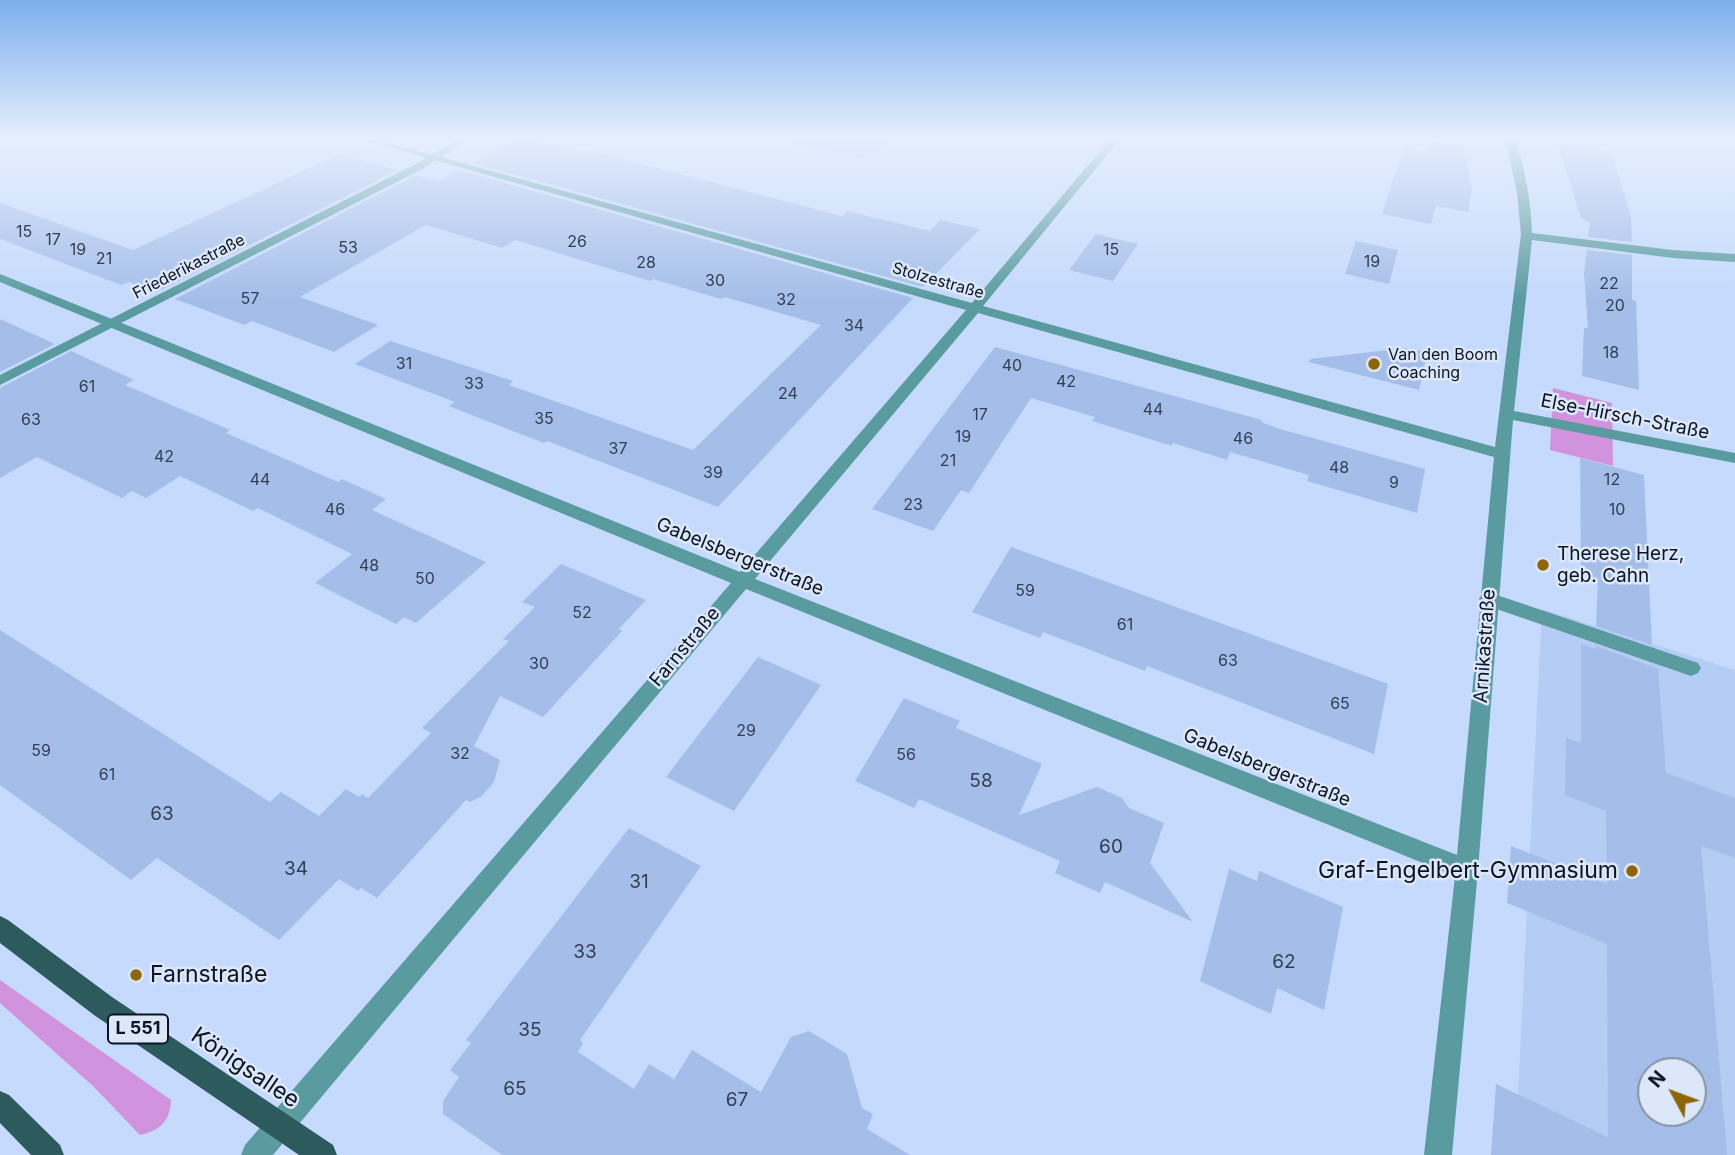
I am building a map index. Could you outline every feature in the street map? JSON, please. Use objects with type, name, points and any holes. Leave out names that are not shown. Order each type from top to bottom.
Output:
[{"type":"main road","name":"Königsallee","points":[[0,928],[103,1006],[323,1155]]},
{"type":"main road","points":[[0,1104],[50,1155]]},
{"type":"street","name":"Friederikastraße","points":[[0,381],[366,193]]},
{"type":"street","name":"Stolzestraße","points":[[562,193],[1502,454]]},
{"type":"street","name":"Farnstraße","points":[[255,1155],[1070,193]]},
{"type":"street","name":"Arnikastraße","points":[[1438,1155],[1467,870],[1502,454],[1527,236],[1521,193]]},
{"type":"street","points":[[1527,236],[1673,254],[1735,258]]},
{"type":"street","name":"Gabelsbergerstraße","points":[[0,278],[741,580],[1467,870]]},
{"type":"street","name":"Else-Hirsch-Straße","points":[[1507,414],[1735,458]]},
{"type":"street","points":[[1488,599],[1691,668]]},
{"type":"shaded area","points":[[1553,388],[1612,403],[1613,466],[1550,450]]},
{"type":"shaded area","name":"Graf-Engelbert-Gymnasium","points":[[1542,609],[1735,670],[1735,1155],[1515,1155]]},
{"type":"shaded area","points":[[0,980],[171,1100],[169,1114],[163,1123],[140,1135],[94,1087],[0,1003]]},
{"type":"building","points":[[256,193],[353,193],[157,292],[129,282],[121,285],[0,239],[0,203],[133,250]]},
{"type":"building","points":[[381,193],[540,193],[913,298],[718,507],[449,406],[455,402],[355,364],[390,341],[513,381],[509,385],[693,450],[821,325],[725,297],[721,299],[653,279],[650,281],[515,240],[502,248],[426,225],[300,297],[378,325],[334,352],[252,321],[245,325],[175,299]]},
{"type":"building","points":[[581,193],[753,193],[842,216],[847,211],[930,231],[940,220],[980,229],[923,287]]},
{"type":"building","points":[[1389,193],[1471,193],[1468,212],[1436,206],[1431,224],[1382,214]]},
{"type":"building","points":[[1573,193],[1624,193],[1631,216],[1632,242],[1588,237],[1590,223],[1581,218]]},
{"type":"building","points":[[1096,234],[1138,244],[1113,281],[1069,270]]},
{"type":"building","points":[[1356,241],[1398,250],[1389,284],[1345,274]]},
{"type":"building","points":[[1587,250],[1632,255],[1632,300],[1636,301],[1639,390],[1582,376],[1584,328],[1588,328],[1584,273]]},
{"type":"building","points":[[0,319],[55,344],[0,372]]},
{"type":"building","points":[[995,347],[1262,420],[1261,422],[1280,429],[1425,469],[1417,513],[1307,481],[1309,475],[1230,452],[1227,460],[1173,443],[1172,446],[1092,421],[1095,417],[1031,398],[969,493],[961,490],[933,531],[872,509]]},
{"type":"building","name":"Van den Boom Coaching","points":[[1406,348],[1427,352],[1419,390],[1309,362],[1310,359]]},
{"type":"building","points":[[71,351],[134,380],[125,385],[230,430],[226,433],[338,482],[342,479],[386,499],[372,510],[486,562],[416,623],[404,617],[396,624],[315,583],[352,554],[258,508],[253,511],[180,476],[146,498],[132,491],[122,498],[37,457],[0,478],[0,388]]},
{"type":"building","points":[[1580,458],[1644,475],[1652,645],[1596,626],[1598,579],[1581,575]]},
{"type":"building","points":[[1011,547],[1388,684],[1374,754],[1147,666],[1145,671],[1043,632],[1040,638],[972,612]]},
{"type":"building","points":[[561,564],[646,600],[619,629],[622,631],[543,717],[500,696],[474,746],[500,760],[494,782],[482,796],[470,802],[466,800],[377,898],[361,888],[358,891],[339,879],[279,940],[157,858],[131,880],[0,785],[0,630],[270,802],[281,792],[319,816],[346,789],[359,797],[362,794],[368,798],[431,733],[422,728],[509,641],[503,639],[535,607],[522,602]]},
{"type":"building","points":[[1581,644],[1596,649],[1596,646],[1658,669],[1666,773],[1735,798],[1735,858],[1701,846],[1727,1155],[1491,1155],[1496,1084],[1608,1137],[1607,944],[1507,903],[1511,846],[1607,884],[1606,811],[1565,795],[1566,738],[1581,743]]},
{"type":"building","points":[[758,657],[821,685],[734,811],[666,777]]},
{"type":"building","points":[[904,698],[960,721],[956,728],[1042,764],[1019,815],[1097,787],[1122,798],[1129,808],[1164,823],[1150,863],[1193,922],[1105,882],[1100,893],[1055,873],[1060,861],[919,799],[914,808],[855,781]]},
{"type":"building","points":[[629,828],[701,866],[580,1040],[583,1043],[578,1052],[634,1089],[649,1064],[674,1079],[692,1050],[761,1092],[791,1037],[809,1031],[847,1054],[862,1108],[873,1114],[867,1129],[910,1155],[502,1155],[443,1114],[443,1101],[459,1077],[450,1070],[471,1043],[466,1040]]},
{"type":"building","points":[[1229,869],[1257,881],[1259,871],[1343,907],[1324,1010],[1277,988],[1271,1014],[1200,981]]},
{"type":"place","name":"Van den Boom Coaching","points":[[1374,364]]},
{"type":"place","name":"Therese Herz, geb. Cahn","points":[[1543,565]]},
{"type":"place","name":"Graf-Engelbert-Gymnasium","points":[[1632,871]]},
{"type":"place","name":"Farnstraße","points":[[136,975]]}]
